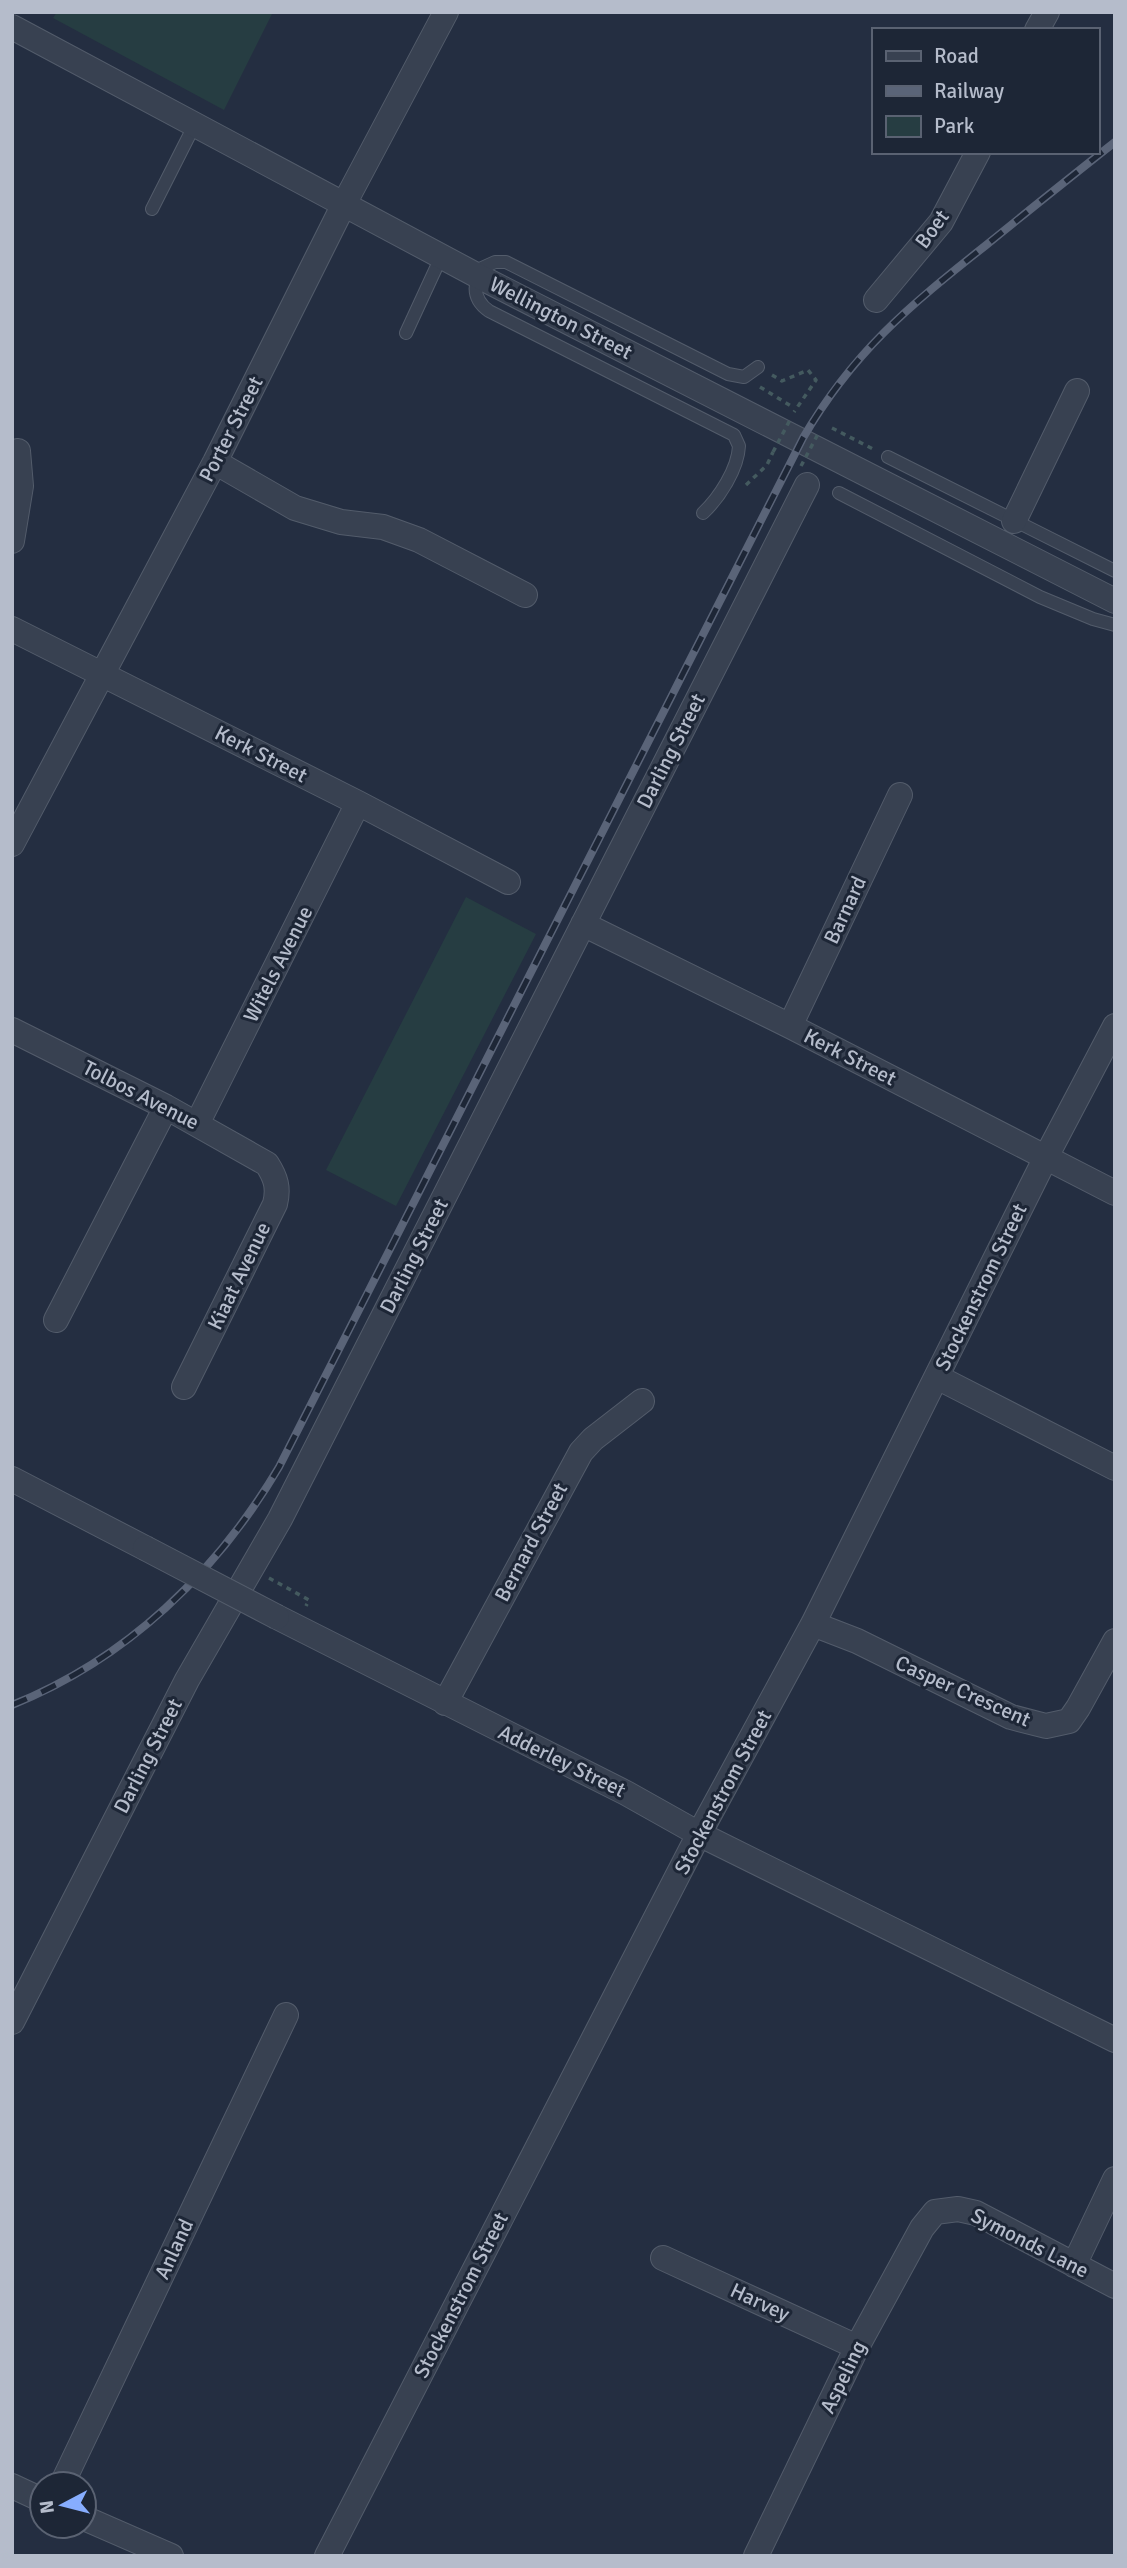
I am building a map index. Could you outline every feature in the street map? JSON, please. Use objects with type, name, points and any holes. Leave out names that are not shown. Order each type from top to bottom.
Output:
[{"type":"street","name":"Porter Street","points":[[12,844],[215,462],[344,204],[446,12]]},
{"type":"street","points":[[1038,28],[1047,12]]},
{"type":"street","name":"Wellington Street","points":[[12,27],[475,274],[1115,601]]},
{"type":"street","name":"Boet","points":[[876,300],[940,222],[977,154]]},
{"type":"street","points":[[1014,521],[1077,391]]},
{"type":"street","points":[[12,541],[20,486],[18,451]]},
{"type":"street","points":[[215,462],[295,508],[341,522],[383,527],[419,540],[525,596]]},
{"type":"street","name":"Darling Street","points":[[12,2022],[187,1680],[280,1519],[583,924],[804,476]]},
{"type":"street","name":"Kerk Street","points":[[12,629],[358,803],[508,882]]},
{"type":"street","name":"Barnard","points":[[790,1026],[900,795]]},
{"type":"street","name":"Witels Avenue","points":[[197,1124],[358,803]]},
{"type":"street","name":"Kerk Street","points":[[583,924],[790,1026],[1115,1193]]},
{"type":"street","name":"Stockenstrom Street","points":[[327,2556],[699,1834],[813,1624],[1046,1157],[1115,1026]]},
{"type":"street","name":"Tolbos Avenue","points":[[12,1030],[166,1107],[268,1164]]},
{"type":"street","points":[[57,1320],[166,1107]]},
{"type":"street","name":"Kiaat Avenue","points":[[184,1387],[275,1204],[277,1184],[268,1164]]},
{"type":"street","points":[[937,1377],[1115,1468]]},
{"type":"street","name":"Bernard Street","points":[[445,1703],[581,1452],[593,1439],[642,1401]]},
{"type":"street","name":"Adderley Street","points":[[12,1479],[445,1703],[626,1793],[699,1834],[1115,2040]]},
{"type":"street","name":"Casper Crescent","points":[[813,1624],[857,1642],[1011,1717],[1045,1726],[1069,1721],[1079,1708],[1115,1642]]},
{"type":"street","name":"Anland","points":[[69,2470],[286,2015]]},
{"type":"street","points":[[1074,2265],[1115,2179]]},
{"type":"street","name":"Symonds Lane","points":[[943,2210],[958,2209],[976,2213],[1115,2286]]},
{"type":"street","name":"Aspeling","points":[[756,2556],[857,2347],[922,2228],[935,2212],[943,2210]]},
{"type":"street","name":"Harvey","points":[[663,2258],[857,2347]]},
{"type":"street","points":[[12,2486],[28,2493]]},
{"type":"street","points":[[98,2524],[171,2556]]},
{"type":"lane","points":[[152,209],[195,124]]},
{"type":"lane","points":[[406,333],[442,255]]},
{"type":"lane","points":[[703,513],[717,498],[736,460],[739,446],[734,435],[489,311],[476,296],[475,274],[495,262],[506,262],[714,368],[744,377],[758,367]]},
{"type":"lane","points":[[888,457],[1115,572]]},
{"type":"lane","points":[[839,493],[1040,597],[1115,625]]},
{"type":"path","points":[[738,493],[767,465],[791,418],[816,380],[808,370],[782,381]]},
{"type":"path","points":[[744,377],[791,406]]},
{"type":"path","points":[[832,428],[888,457]]},
{"type":"path","points":[[804,476],[818,434]]},
{"type":"path","points":[[264,1575],[307,1598]]},
{"type":"green space","points":[[57,12],[273,12],[224,110],[53,18]]},
{"type":"green space","points":[[466,897],[536,934],[396,1206],[326,1170]]},
{"type":"railway","points":[[12,1705],[54,1686],[94,1663],[131,1637],[165,1608],[198,1576],[227,1542],[279,1467],[803,438],[822,408],[863,355],[907,310],[1115,142]]}]
